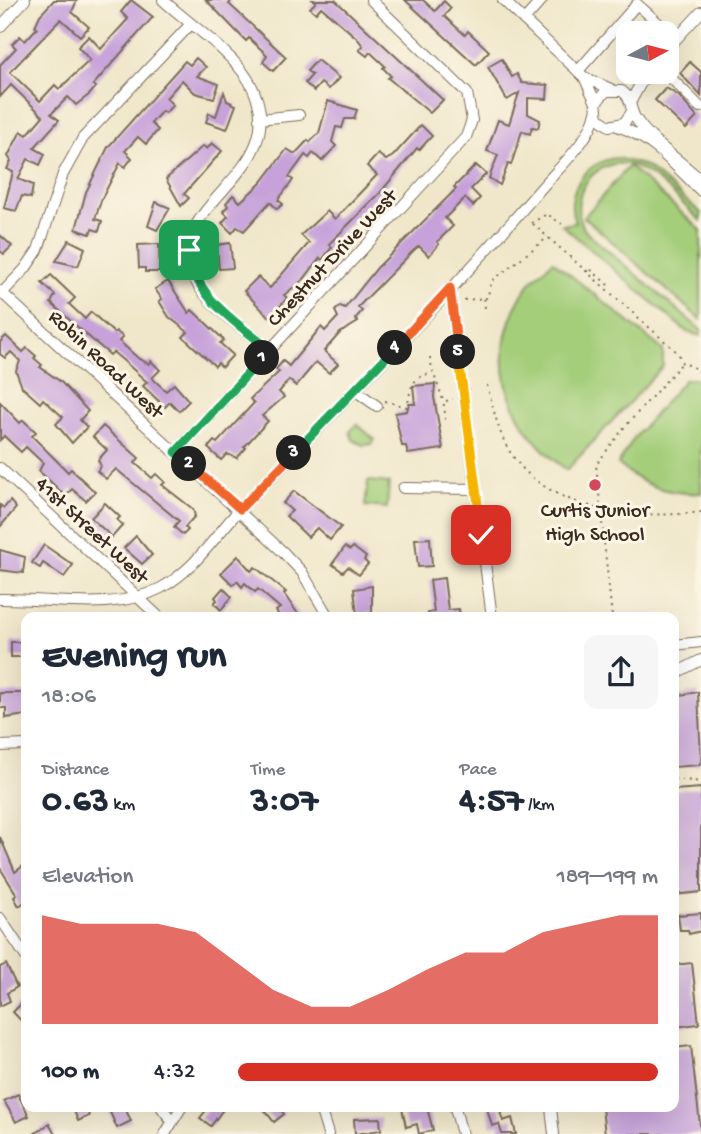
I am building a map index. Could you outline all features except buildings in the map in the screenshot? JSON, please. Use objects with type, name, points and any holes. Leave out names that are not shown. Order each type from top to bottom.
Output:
[{"type":"street","points":[[0,27],[25,0]]},
{"type":"street","points":[[163,0],[244,74],[251,86],[259,119],[252,155],[196,221],[189,250],[192,273],[202,291],[270,350]]},
{"type":"street","name":"Chestnut Drive West","points":[[176,452],[461,144],[471,125],[471,112],[463,87],[371,0]]},
{"type":"street","points":[[503,0],[581,74],[628,95],[643,127],[701,180]]},
{"type":"street","points":[[524,20],[542,0]]},
{"type":"street","points":[[623,21],[637,4],[656,21]]},
{"type":"street","points":[[679,37],[701,12]]},
{"type":"street","points":[[1,292],[38,250],[63,174],[74,151],[190,24]]},
{"type":"street","points":[[581,74],[616,30]]},
{"type":"street","points":[[581,74],[596,107],[613,126],[637,133],[653,144],[701,191]]},
{"type":"street","points":[[0,599],[74,602],[138,599],[168,584],[192,566],[240,509],[356,391],[488,250],[583,138],[601,94],[624,84]]},
{"type":"street","points":[[583,138],[629,118],[641,84]]},
{"type":"street","points":[[677,84],[700,107]]},
{"type":"street","points":[[259,119],[299,115]]},
{"type":"street","points":[[450,288],[491,612]]},
{"type":"street","name":"Robin Road West","points":[[1,292],[240,509],[302,572],[326,612]]},
{"type":"street","points":[[356,391],[379,403]]},
{"type":"street","name":"41st Street West","points":[[0,468],[153,612]]},
{"type":"street","points":[[403,488],[476,489]]},
{"type":"street","points":[[679,644],[701,642]]},
{"type":"street","points":[[679,671],[701,660]]},
{"type":"street","points":[[0,746],[21,746]]},
{"type":"street","points":[[0,918],[21,950]]},
{"type":"street","points":[[165,1112],[172,1121]]},
{"type":"street","points":[[165,1134],[178,1112]]},
{"type":"street","points":[[321,1112],[328,1134]]},
{"type":"street","points":[[456,1112],[462,1134]]},
{"type":"street","points":[[551,1112],[554,1134]]},
{"type":"path","points":[[562,225],[550,214],[540,216],[532,223],[678,353],[682,363]]},
{"type":"path","points":[[464,300],[488,298],[489,286],[500,274],[548,237]]},
{"type":"path","points":[[587,272],[589,268],[608,285]]},
{"type":"path","points":[[484,299],[485,308]]},
{"type":"path","points":[[430,357],[432,373],[440,384],[445,401],[444,421]]},
{"type":"path","points":[[682,363],[701,373]]},
{"type":"path","points":[[611,612],[595,475],[598,460],[682,363]]},
{"type":"path","points":[[379,403],[407,407],[408,391],[413,383],[432,373]]},
{"type":"path","points":[[487,385],[495,419],[508,447],[519,462],[549,487],[570,499],[600,508],[656,514],[701,512]]},
{"type":"path","points":[[445,401],[453,399]]},
{"type":"path","points":[[679,780],[701,782]]},
{"type":"green space","points":[[617,158],[646,166],[701,213],[701,221],[651,176],[633,166],[619,164],[606,166],[586,183],[580,194],[580,221],[587,233],[701,330],[701,336],[687,332],[562,225],[575,223],[572,200],[580,180],[595,165]]},
{"type":"green space","points":[[629,166],[701,230],[701,320],[584,217]]},
{"type":"green space","points":[[553,261],[663,350],[663,366],[567,470],[545,452],[528,431],[506,384],[504,359],[506,334],[515,308],[530,283]]},
{"type":"green space","points":[[685,379],[695,379],[701,384],[701,493],[656,487],[636,478],[618,464],[634,438]]},
{"type":"green space","points":[[357,424],[375,440],[372,444],[363,445],[353,440],[350,432]]},
{"type":"green space","points":[[368,481],[389,483],[387,508],[365,506]]},
{"type":"place","name":"Curtis Junior High School","points":[[595,485]]},
{"type":"route","points":[[189,250],[192,273],[208,299],[270,350],[176,452],[240,509],[356,391],[450,288],[481,535]]}]
